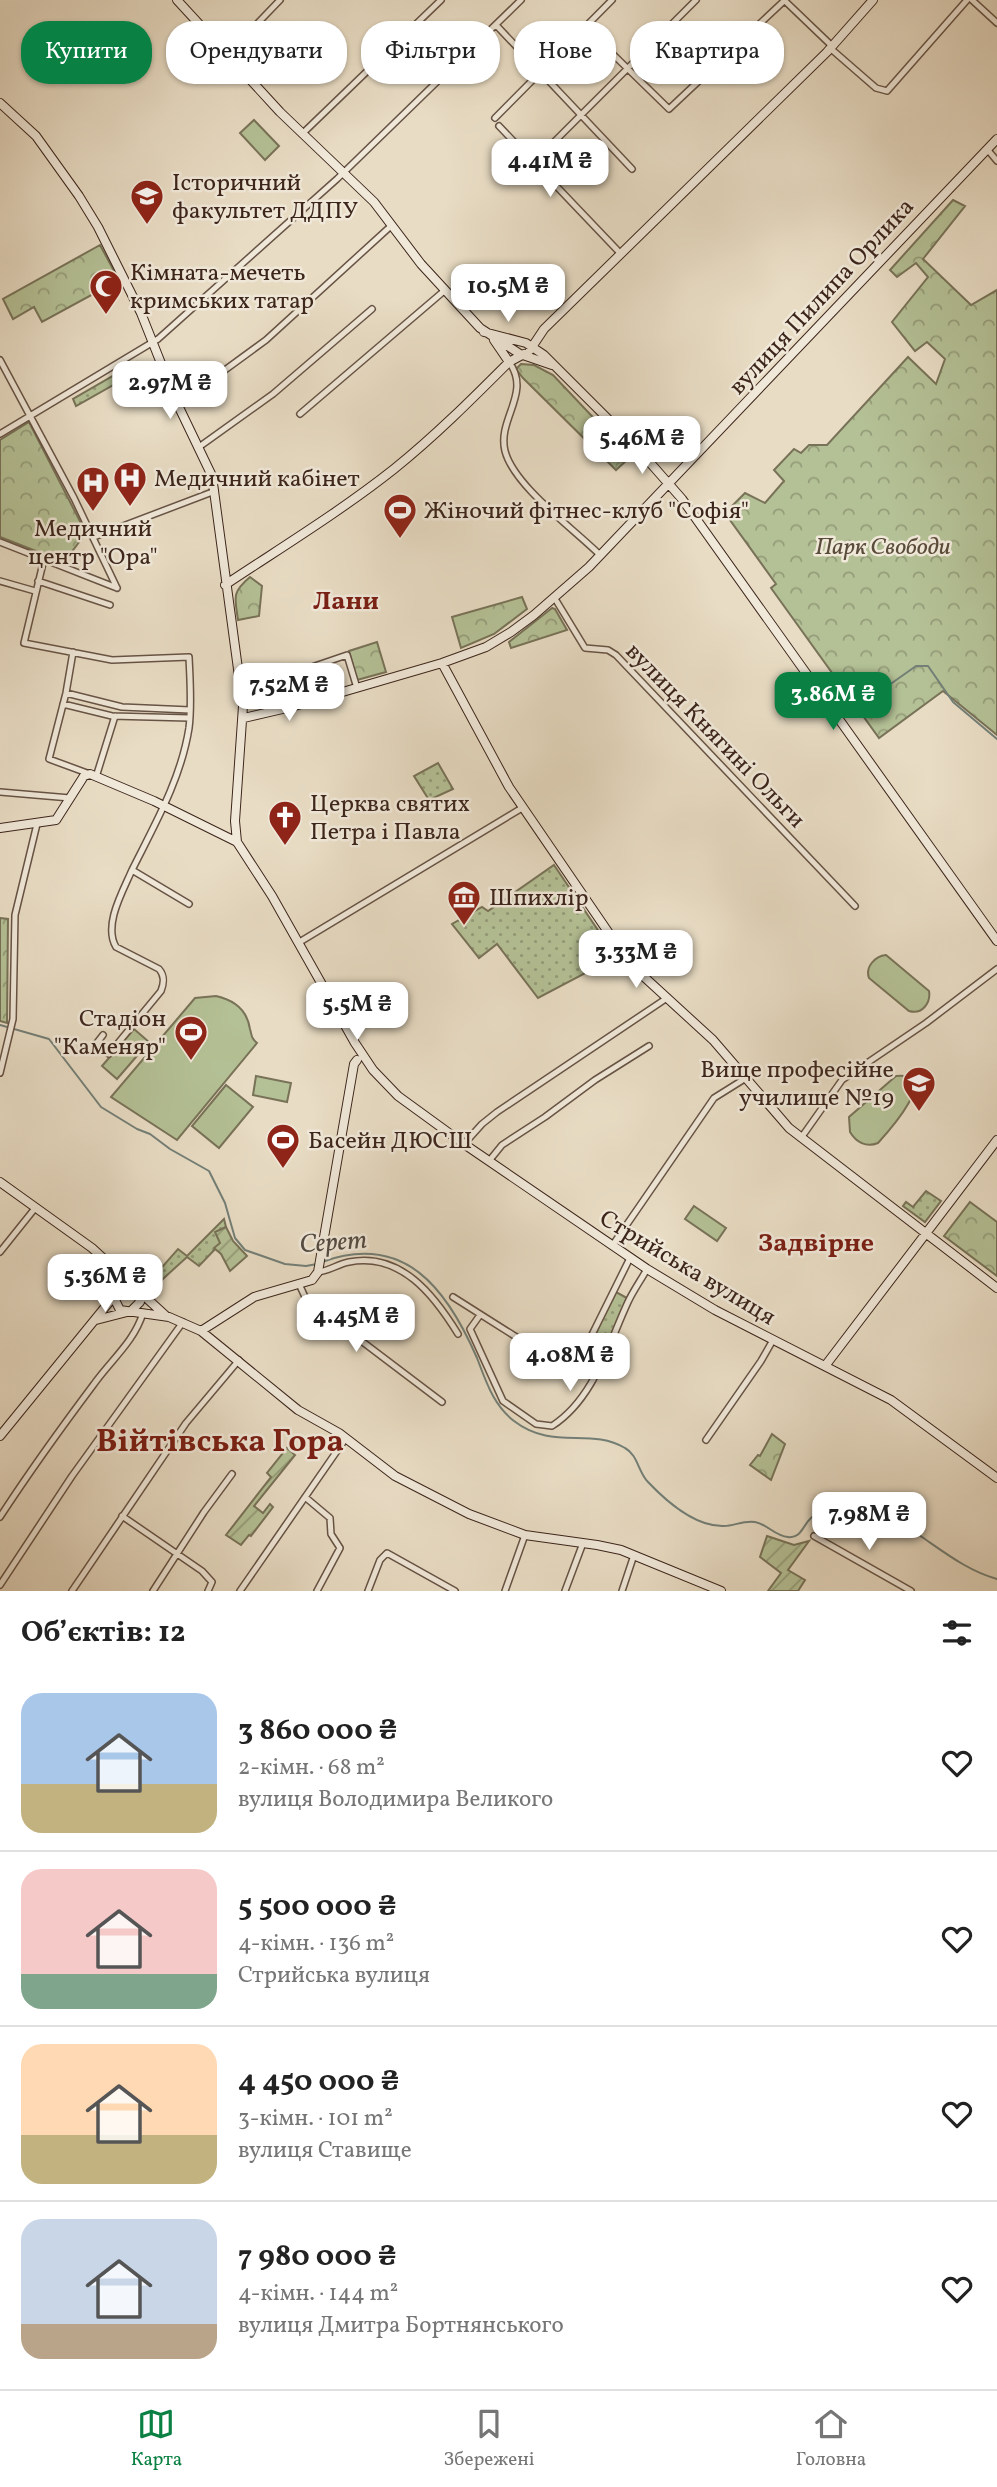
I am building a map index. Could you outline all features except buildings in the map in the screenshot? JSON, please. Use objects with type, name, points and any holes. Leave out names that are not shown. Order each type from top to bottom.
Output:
[{"type":"street","points":[[177,0],[196,21]]},
{"type":"street","points":[[260,21],[280,0]]},
{"type":"street","points":[[302,134],[442,0]]},
{"type":"street","points":[[500,21],[521,0]]},
{"type":"street","points":[[591,21],[612,0]]},
{"type":"street","points":[[534,162],[696,0]]},
{"type":"street","points":[[616,57],[669,109],[785,0],[876,88],[887,91],[969,0],[997,23]]},
{"type":"street","points":[[225,585],[336,512],[396,467],[621,254],[831,47],[873,0]]},
{"type":"street","points":[[500,29],[514,44]]},
{"type":"street","points":[[255,84],[302,134],[344,172],[393,225],[412,253],[487,334],[509,362],[518,383],[517,398],[504,432],[509,463],[536,495],[600,555]]},
{"type":"street","points":[[0,433],[153,343],[344,172],[435,84]]},
{"type":"street","points":[[495,118],[528,84]]},
{"type":"street","points":[[551,84],[632,169]]},
{"type":"street","points":[[0,103],[36,136],[79,196],[123,274],[177,404],[212,476],[244,718],[235,821],[237,842]]},
{"type":"street","points":[[499,126],[621,254]]},
{"type":"street","name":"вулиця Пилипа Орлика","points":[[244,718],[442,663],[495,642],[554,597],[600,555],[997,138]]},
{"type":"street","points":[[987,149],[997,161]]},
{"type":"street","points":[[177,404],[198,392],[266,340],[393,225]]},
{"type":"street","points":[[300,414],[444,290]]},
{"type":"street","points":[[199,447],[273,394],[372,309]]},
{"type":"street","points":[[544,329],[541,341],[544,355]]},
{"type":"street","points":[[487,334],[544,355],[690,508],[997,941]]},
{"type":"street","points":[[523,347],[554,366]]},
{"type":"street","points":[[0,360],[94,537],[117,588],[0,542]]},
{"type":"street","points":[[94,537],[215,491]]},
{"type":"street","points":[[44,559],[24,643],[126,661],[189,657],[190,710],[178,769],[164,806],[132,870],[112,928],[116,947],[159,969],[164,984],[109,1054],[96,1044],[103,1035]]},
{"type":"street","points":[[38,581],[110,605]]},
{"type":"street","points":[[0,582],[35,591]]},
{"type":"street","name":"вулиця Княгині Ольги","points":[[554,597],[584,648],[608,650],[616,655],[855,906]]},
{"type":"street","points":[[73,652],[66,693],[49,759],[164,806],[237,842]]},
{"type":"street","points":[[306,669],[347,654],[357,688]]},
{"type":"street","points":[[442,663],[522,808],[623,956],[713,1040],[781,1120],[801,1138],[997,1288]]},
{"type":"street","points":[[66,693],[117,706],[190,710]]},
{"type":"street","points":[[63,704],[115,716],[189,718]]},
{"type":"street","points":[[93,775],[117,706]]},
{"type":"street","points":[[0,828],[58,819],[84,776],[93,775]]},
{"type":"street","points":[[0,792],[72,798]]},
{"type":"street","points":[[298,943],[522,808]]},
{"type":"street","points":[[0,1073],[13,1023],[15,915],[37,824]]},
{"type":"street","name":"Стрийська вулиця","points":[[237,842],[252,862],[355,1043],[361,1061],[398,1096],[647,1269],[715,1310],[902,1407],[997,1478]]},
{"type":"street","points":[[132,870],[189,904]]},
{"type":"street","points":[[801,1138],[842,1080],[926,1023],[997,969]]},
{"type":"street","points":[[464,1144],[497,1112],[667,998]]},
{"type":"street","points":[[489,1161],[502,1146],[594,1080],[649,1046]]},
{"type":"street","points":[[201,1331],[254,1297],[312,1280],[319,1270],[353,1074],[361,1061]]},
{"type":"street","points":[[612,1246],[714,1098],[746,1078]]},
{"type":"street","points":[[825,1366],[997,1140]]},
{"type":"street","points":[[0,1182],[120,1271],[140,1296],[139,1305],[134,1310],[96,1320]]},
{"type":"street","points":[[0,1252],[36,1207]]},
{"type":"street","points":[[453,1297],[573,1373],[630,1258]]},
{"type":"street","points":[[319,1270],[349,1262],[378,1262],[408,1273],[440,1306],[458,1334]]},
{"type":"street","points":[[480,1315],[470,1329],[503,1401],[536,1424],[552,1426],[575,1408],[585,1393],[629,1299],[647,1269]]},
{"type":"street","points":[[120,1271],[117,1307],[127,1312],[169,1317],[201,1331],[298,1410],[346,1438],[387,1471],[424,1492],[475,1517],[525,1535],[611,1548],[721,1591]]},
{"type":"street","points":[[299,1284],[306,1299],[442,1402]]},
{"type":"street","points":[[0,1436],[125,1286],[136,1290],[169,1317]]},
{"type":"street","points":[[0,1517],[44,1450],[96,1380],[127,1345],[144,1313]]},
{"type":"street","points":[[0,1585],[72,1476],[183,1322]]},
{"type":"street","points":[[705,1440],[774,1340]]},
{"type":"street","points":[[72,1591],[186,1423],[239,1360]]},
{"type":"street","points":[[240,1591],[346,1438]]},
{"type":"street","points":[[153,1591],[232,1474]]},
{"type":"street","points":[[305,1497],[330,1518],[331,1534],[340,1548],[317,1591]]},
{"type":"street","points":[[122,1516],[211,1579],[212,1585],[208,1591]]},
{"type":"street","points":[[505,1591],[525,1535]]},
{"type":"street","points":[[814,1536],[911,1591]]},
{"type":"street","points":[[565,1591],[583,1542]]},
{"type":"street","points":[[368,1591],[380,1560],[387,1553],[455,1591]]},
{"type":"street","points":[[622,1591],[634,1555]]},
{"type":"green space","points":[[254,120],[279,146],[265,160],[240,133]]},
{"type":"green space","name":"Парк Свободи","points":[[953,200],[965,206],[923,259],[971,305],[997,290],[997,735],[943,691],[879,738],[771,588],[776,584],[730,520],[735,515],[729,509],[745,493],[765,503],[784,481],[774,470],[794,449],[801,453],[809,445],[827,445],[908,357],[936,384],[945,359],[927,342],[915,351],[892,322],[928,277],[916,263],[897,277],[890,270]]},
{"type":"green space","points":[[100,245],[119,280],[42,322],[34,307],[13,319],[3,299]]},
{"type":"green space","points":[[137,362],[146,372],[137,376],[134,371],[114,380],[115,384],[76,406],[73,399]]},
{"type":"green space","points":[[521,364],[534,365],[553,375],[624,450],[621,453],[627,460],[616,470],[523,378],[516,369]]},
{"type":"green space","points":[[29,422],[86,533],[64,562],[0,537],[0,440]]},
{"type":"green space","points":[[250,577],[262,586],[259,616],[238,620],[237,592]]},
{"type":"green space","points":[[522,597],[527,609],[494,634],[461,648],[452,617]]},
{"type":"green space","points":[[552,608],[567,630],[511,648],[509,642]]},
{"type":"green space","points":[[377,642],[386,672],[357,680],[349,651]]},
{"type":"green space","points":[[438,763],[453,789],[429,800],[414,776]]},
{"type":"green space","points":[[554,865],[616,957],[538,998],[497,944],[479,958],[452,924],[482,907],[488,911]]},
{"type":"green space","points":[[0,918],[8,919],[7,1023],[0,1021]]},
{"type":"green space","points":[[886,955],[929,991],[929,1000],[922,1010],[909,1011],[869,978],[868,970],[872,963],[878,957]]},
{"type":"green space","points":[[216,996],[234,1003],[243,1011],[252,1037],[257,1043],[177,1140],[111,1097],[195,998]]},
{"type":"green space","points":[[134,1029],[149,1042],[117,1079],[102,1066]]},
{"type":"green space","points":[[256,1076],[291,1083],[287,1102],[253,1095]]},
{"type":"green space","points":[[896,1076],[909,1077],[914,1083],[914,1092],[908,1104],[878,1143],[869,1145],[855,1139],[850,1132],[849,1117]]},
{"type":"green space","points":[[226,1085],[253,1107],[219,1148],[192,1126]]},
{"type":"green space","points":[[926,1191],[941,1201],[925,1222],[903,1206],[906,1202],[913,1207]]},
{"type":"green space","points":[[970,1202],[997,1222],[997,1276],[944,1236]]},
{"type":"green space","points":[[694,1206],[726,1228],[717,1241],[685,1219]]},
{"type":"green space","points":[[224,1219],[226,1227],[216,1232],[221,1243],[199,1266],[187,1257],[154,1287],[149,1282],[178,1249],[187,1256]]},
{"type":"green space","points":[[226,1227],[233,1241],[247,1256],[230,1271],[221,1254],[214,1248],[220,1243],[215,1232]]},
{"type":"green space","points":[[614,1291],[627,1298],[604,1352],[590,1345]]},
{"type":"green space","points":[[772,1434],[785,1444],[771,1480],[750,1465],[760,1456]]},
{"type":"green space","points":[[287,1448],[295,1455],[254,1506],[263,1513],[270,1504],[273,1507],[241,1545],[226,1535],[271,1477],[267,1473]]},
{"type":"green space","points":[[767,1536],[794,1545],[809,1541],[788,1570],[805,1580],[798,1591],[768,1591],[781,1573],[760,1557]]},
{"type":"waterway","points":[[858,707],[916,666],[928,666],[953,702],[997,739]]},
{"type":"waterway","name":"Серет","points":[[0,1025],[49,1039],[101,1107],[209,1171],[225,1203],[235,1238],[245,1250],[285,1264],[317,1264]]},
{"type":"waterway","name":"Серет","points":[[322,1262],[351,1255],[377,1255],[400,1261],[419,1273],[437,1289],[452,1310],[491,1392],[507,1415],[529,1430],[543,1435],[598,1439],[625,1448],[633,1455],[648,1482],[692,1518],[724,1526],[755,1522],[779,1535],[792,1537],[799,1534],[811,1518],[820,1512],[838,1507],[856,1509],[914,1532],[966,1566],[997,1579]]},
{"type":"place","name":"Історичний факультет ДДПУ","points":[[147,226]]},
{"type":"place","name":"Кімната-мечеть кримських татар","points":[[106,316]]},
{"type":"place","name":"Медичний кабінет","points":[[130,508]]},
{"type":"place","name":"Медичний центр \"Ора\"","points":[[93,513]]},
{"type":"place","name":"Жіночий фітнес-клуб \"Софія\"","points":[[400,540]]},
{"type":"place","name":"Церква святих Петра і Павла","points":[[285,847]]},
{"type":"place","name":"Шпихлір","points":[[464,927]]},
{"type":"place","name":"Стадіон \"Каменяр\"","points":[[191,1062]]},
{"type":"place","name":"Вище професійне училище №19","points":[[919,1113]]},
{"type":"place","name":"Басейн ДЮСШ","points":[[283,1170]]},
{"type":"district","name":"Лани","points":[[346,600]]},
{"type":"district","name":"Задвірне","points":[[816,1242]]},
{"type":"district","name":"Війтівська Гора","points":[[220,1440]]}]
